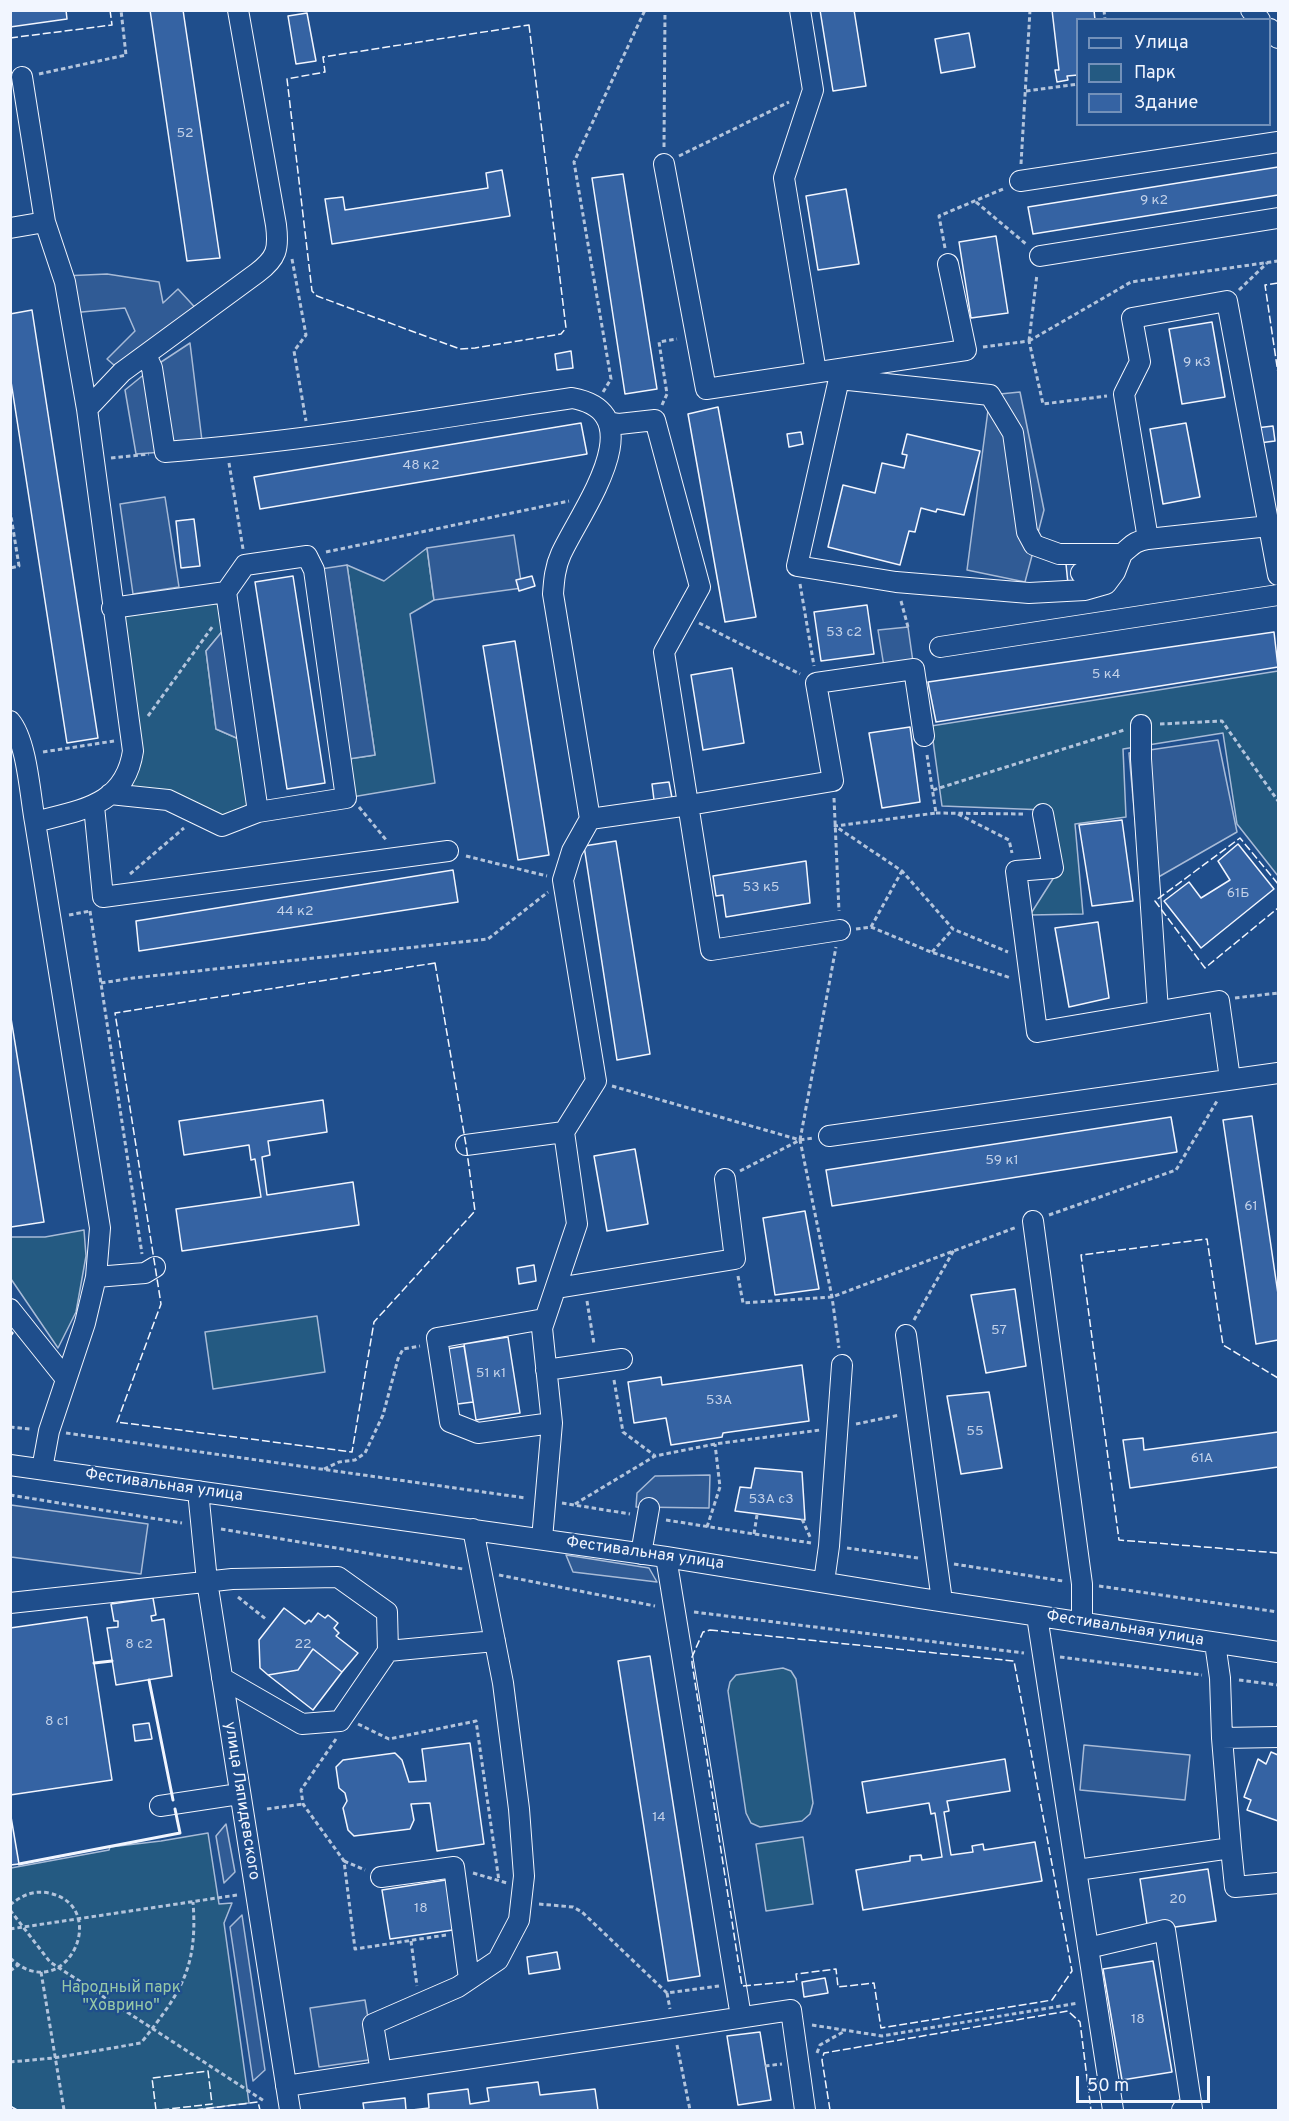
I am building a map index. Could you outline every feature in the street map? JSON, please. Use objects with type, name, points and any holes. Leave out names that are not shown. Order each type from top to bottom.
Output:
[{"type":"street","points":[[87,409],[123,372],[268,265],[276,254],[278,242],[276,225],[238,10]]},
{"type":"street","points":[[801,10],[813,90],[784,178],[816,372]]},
{"type":"street","points":[[22,77],[45,222],[65,282],[87,409],[133,751],[131,766],[123,780],[102,800],[103,897],[448,851]]},
{"type":"street","points":[[1020,182],[1278,142]]},
{"type":"street","points":[[664,164],[706,388],[966,350],[948,264]]},
{"type":"street","points":[[1040,256],[1278,218]]},
{"type":"street","points":[[10,228],[45,222]]},
{"type":"street","points":[[1148,539],[1124,394],[1140,362],[1132,318],[1227,302],[1278,575]]},
{"type":"street","points":[[146,355],[152,368],[165,452],[227,447],[572,398],[596,406],[608,422],[610,455],[561,554],[555,570],[553,594],[590,819],[572,851],[563,880],[596,1081],[564,1132],[577,1224],[542,1328],[552,1423],[542,1539]]},
{"type":"street","points":[[839,379],[990,395],[1013,433],[1027,532],[1034,545],[1059,554],[1122,554],[1115,572],[1106,584],[1085,590],[1029,593],[896,582],[797,566],[839,379]]},
{"type":"street","points":[[608,422],[619,424],[655,420],[700,587],[664,652],[711,950],[840,930]]},
{"type":"street","points":[[1081,573],[1122,554],[1135,542],[1269,526]]},
{"type":"street","points":[[35,822],[102,800],[168,800],[222,826],[258,812],[346,798],[314,570],[307,556],[245,565],[227,599],[258,812]]},
{"type":"street","points":[[940,647],[1278,594]]},
{"type":"street","points":[[112,608],[227,599]]},
{"type":"street","points":[[590,819],[833,781],[816,683],[914,669],[924,736]]},
{"type":"street","points":[[10,721],[17,729],[24,755],[100,1228],[96,1277],[85,1323],[49,1431],[42,1470]]},
{"type":"street","points":[[1141,725],[1141,759],[1158,1011]]},
{"type":"street","points":[[1043,814],[1053,868],[1016,871],[1037,1032],[1219,1001],[1230,1079]]},
{"type":"street","points":[[829,1136],[1278,1073]]},
{"type":"street","points":[[466,1145],[564,1132]]},
{"type":"street","points":[[557,1287],[735,1259],[725,1179]]},
{"type":"street","points":[[1033,1221],[1082,1584],[1082,1622]]},
{"type":"street","points":[[96,1277],[150,1270]]},
{"type":"street","points":[[10,1309],[66,1379]]},
{"type":"street","points":[[544,1319],[437,1338],[450,1422],[478,1433],[552,1423]]},
{"type":"street","points":[[906,1335],[942,1601]]},
{"type":"street","points":[[546,1370],[622,1359]]},
{"type":"street","points":[[824,1582],[829,1546],[842,1365]]},
{"type":"street","name":"Фестивальная улица","points":[[10,1466],[666,1557],[1278,1652]]},
{"type":"street","name":"улица Ляпидевского","points":[[198,1491],[207,1581],[290,2110]]},
{"type":"street","points":[[641,1554],[649,1508]]},
{"type":"street","points":[[381,2072],[373,2024],[439,1996],[498,1960],[519,1920],[524,1876],[519,1809],[503,1683],[473,1529]]},
{"type":"street","points":[[666,1557],[741,2017]]},
{"type":"street","points":[[10,1603],[232,1579],[338,1577],[387,1612],[388,1651],[346,1718],[340,1721],[302,1724],[222,1678]]},
{"type":"street","points":[[1037,1616],[1113,2110]]},
{"type":"street","points":[[388,1651],[495,1641]]},
{"type":"street","points":[[1215,1643],[1220,1677],[1222,1738],[1235,1887],[1278,1883]]},
{"type":"street","points":[[1222,1738],[1278,1737]]},
{"type":"street","points":[[160,1806],[239,1794]]},
{"type":"street","points":[[1077,1870],[1231,1848]]},
{"type":"street","points":[[381,1877],[454,1867],[469,1979]]},
{"type":"street","points":[[1088,1948],[1165,1930],[1192,2109],[1182,2110]]},
{"type":"street","points":[[286,2086],[791,2010],[805,2110]]},
{"type":"path","points":[[22,77],[126,56],[121,10]]},
{"type":"path","points":[[596,406],[611,379],[574,162],[645,10]]},
{"type":"path","points":[[665,10],[664,164],[813,90]]},
{"type":"path","points":[[948,264],[939,216],[1020,182],[1030,10]]},
{"type":"path","points":[[1025,91],[1076,84]]},
{"type":"path","points":[[975,201],[1040,256],[1029,341],[1043,404],[1124,394]]},
{"type":"path","points":[[966,350],[1029,341],[1131,282],[1278,261]]},
{"type":"path","points":[[1227,302],[1268,262]]},
{"type":"path","points":[[655,420],[667,394],[659,342],[696,336]]},
{"type":"path","points":[[227,447],[245,565]]},
{"type":"path","points":[[94,459],[165,452]]},
{"type":"path","points":[[307,556],[591,496]]},
{"type":"path","points":[[10,510],[19,566],[10,568]]},
{"type":"path","points":[[797,566],[816,683]]},
{"type":"path","points":[[896,582],[908,627]]},
{"type":"path","points":[[24,755],[131,738],[227,599]]},
{"type":"path","points":[[684,616],[816,683]]},
{"type":"path","points":[[933,790],[1141,725],[1222,721],[1278,801]]},
{"type":"path","points":[[924,736],[936,813]]},
{"type":"path","points":[[833,781],[840,930],[800,1140],[832,1297],[842,1365]]},
{"type":"path","points":[[363,809],[399,857]]},
{"type":"path","points":[[836,826],[936,813],[1043,814]]},
{"type":"path","points":[[956,813],[1010,840],[1016,871]]},
{"type":"path","points":[[129,874],[200,815]]},
{"type":"path","points":[[836,826],[902,871],[953,929],[1016,956]]},
{"type":"path","points":[[448,851],[563,880]]},
{"type":"path","points":[[871,927],[902,871]]},
{"type":"path","points":[[101,983],[488,939],[563,880]]},
{"type":"path","points":[[103,897],[90,911],[150,1270]]},
{"type":"path","points":[[840,930],[871,927],[931,952],[1030,984]]},
{"type":"path","points":[[931,952],[953,929]]},
{"type":"path","points":[[1225,1000],[1278,993]]},
{"type":"path","points":[[735,1259],[743,1303],[832,1297],[954,1249],[1176,1170],[1230,1079]]},
{"type":"path","points":[[596,1081],[800,1140]]},
{"type":"path","points":[[725,1179],[800,1140],[808,1139]]},
{"type":"path","points":[[906,1335],[954,1249]]},
{"type":"path","points":[[324,1469],[339,1461],[355,1460],[365,1453],[383,1415],[398,1359],[403,1349],[426,1346],[437,1338]]},
{"type":"path","points":[[574,1505],[655,1456],[715,1444],[836,1428],[916,1412]]},
{"type":"path","points":[[707,1527],[720,1487],[715,1444]]},
{"type":"path","points":[[10,1495],[177,1522]]},
{"type":"path","points":[[754,1534],[757,1515]]},
{"type":"path","points":[[802,1519],[813,1544]]},
{"type":"path","points":[[225,1530],[480,1572],[673,1609],[1278,1685]]},
{"type":"path","points":[[234,1593],[267,1620]]},
{"type":"path","points":[[456,1933],[355,1949],[344,1861],[303,1804],[301,1790],[346,1718],[389,1739],[476,1721],[499,1881]]},
{"type":"path","points":[[267,1809],[303,1804]]},
{"type":"path","points":[[344,1861],[381,1877]]},
{"type":"path","points":[[454,1867],[499,1881],[522,1895],[573,1907],[582,1912],[667,1994],[690,2110]]},
{"type":"path","points":[[10,1929],[256,1892]]},
{"type":"path","points":[[10,1905],[18,1898],[30,1893],[56,1894],[67,1901],[75,1912],[80,1937],[69,1960],[58,1968],[41,1972],[29,1970],[10,1958]]},
{"type":"path","points":[[10,2062],[54,2058],[141,2043],[176,1996],[191,1960],[195,1938],[193,1902]]},
{"type":"path","points":[[10,1910],[50,1962],[264,2101]]},
{"type":"path","points":[[411,1941],[417,1988]]},
{"type":"path","points":[[10,1971],[18,1965]]},
{"type":"path","points":[[41,1972],[64,2110]]},
{"type":"path","points":[[667,1994],[736,1984]]},
{"type":"path","points":[[792,2021],[882,2036],[1097,2000]]},
{"type":"path","points":[[816,2054],[820,2044],[844,2031]]},
{"type":"green space","points":[[427,548],[434,600],[410,614],[435,783],[346,798],[342,760],[375,755],[347,565],[384,581]]},
{"type":"green space","points":[[226,592],[230,622],[206,651],[216,729],[248,743],[258,812],[222,826],[168,800],[110,794],[131,766],[112,608]]},
{"type":"green space","points":[[1278,671],[1278,876],[1237,824],[1223,733],[1123,749],[1126,817],[1075,824],[1083,914],[1030,915],[1056,874],[1046,810],[942,806],[931,726]]},
{"type":"green space","points":[[84,1230],[86,1256],[76,1312],[58,1348],[11,1279],[11,1237],[45,1237]]},
{"type":"green space","points":[[317,1316],[325,1372],[213,1389],[205,1332]]},
{"type":"green space","points":[[783,1668],[791,1671],[796,1679],[813,1803],[810,1814],[802,1821],[760,1827],[751,1823],[746,1813],[728,1691],[730,1682],[736,1675]]},
{"type":"green space","name":"Народный парк \"Ховрино\"","points":[[208,1833],[219,1904],[232,1903],[224,1923],[249,2103],[195,2110],[17,2110],[10,2106],[11,1868],[109,1850],[110,1847]]},
{"type":"green space","points":[[803,1837],[813,1904],[766,1911],[756,1844]]},
{"type":"shaded area","points":[[107,274],[159,282],[163,303],[178,289],[202,315],[122,372],[107,359],[135,331],[125,308],[71,313],[63,276]]},
{"type":"shaded area","points":[[190,343],[203,449],[136,454],[125,390],[152,368]]},
{"type":"shaded area","points":[[1020,392],[1044,510],[1025,582],[967,570],[990,395]]},
{"type":"shaded area","points":[[165,497],[179,587],[133,594],[120,504]]},
{"type":"shaded area","points":[[514,535],[522,588],[434,600],[427,548]]},
{"type":"shaded area","points":[[347,565],[375,755],[342,760],[314,570]]},
{"type":"shaded area","points":[[230,622],[248,743],[216,729],[206,651]]},
{"type":"shaded area","points":[[908,627],[914,669],[885,673],[878,630]]},
{"type":"shaded area","points":[[1218,740],[1237,832],[1141,887],[1129,753]]},
{"type":"shaded area","points":[[710,1475],[709,1508],[636,1507],[637,1493],[655,1476]]},
{"type":"shaded area","points":[[11,1505],[148,1524],[141,1574],[11,1557]]},
{"type":"shaded area","points":[[566,1555],[649,1568],[657,1582],[573,1572]]},
{"type":"shaded area","points":[[1084,1745],[1190,1755],[1185,1800],[1080,1790]]},
{"type":"shaded area","points":[[226,1824],[235,1872],[224,1883],[216,1836]]},
{"type":"shaded area","points":[[242,1915],[265,2070],[253,2081],[230,1927]]},
{"type":"shaded area","points":[[365,2000],[375,2059],[319,2067],[310,2008]]},
{"type":"building","points":[[10,10],[66,10],[67,19],[10,27]]},
{"type":"building","points":[[150,10],[183,10],[220,258],[187,261]]},
{"type":"building","points":[[820,10],[854,10],[866,86],[833,91]]},
{"type":"building","points":[[1052,10],[1094,10],[1095,18],[1076,18],[1076,75],[1067,76],[1068,80],[1057,82],[1055,70],[1059,70]]},
{"type":"building","points":[[307,13],[316,61],[296,64],[288,16]]},
{"type":"building","points":[[969,33],[975,67],[941,73],[935,39]]},
{"type":"building","points":[[1278,167],[1278,195],[1033,234],[1028,207]]},
{"type":"building","points":[[502,170],[510,216],[332,244],[325,199],[343,197],[345,210],[488,188],[486,173]]},
{"type":"building","points":[[623,174],[657,389],[625,394],[592,178]]},
{"type":"building","points":[[846,189],[859,264],[818,270],[806,196]]},
{"type":"building","points":[[996,236],[1008,313],[971,318],[959,242]]},
{"type":"building","points":[[32,310],[98,738],[67,743],[10,375],[10,314]]},
{"type":"building","points":[[1212,322],[1225,397],[1182,404],[1169,329]]},
{"type":"building","points":[[571,351],[573,368],[557,370],[555,354]]},
{"type":"building","points":[[718,407],[756,617],[725,622],[688,414]]},
{"type":"building","points":[[581,423],[587,454],[260,509],[254,477]]},
{"type":"building","points":[[1186,423],[1200,497],[1163,504],[1150,429]]},
{"type":"building","points":[[1273,426],[1275,441],[1259,443],[1256,428]]},
{"type":"building","points":[[801,432],[803,444],[789,447],[787,434]]},
{"type":"building","points":[[907,434],[980,451],[964,515],[921,508],[915,532],[909,531],[900,565],[828,547],[843,485],[875,493],[882,463],[904,468],[907,455],[902,454]]},
{"type":"building","points":[[194,519],[200,566],[181,568],[176,521]]},
{"type":"building","points":[[1080,563],[1081,583],[1068,584],[1066,564]]},
{"type":"building","points":[[293,576],[325,783],[287,789],[255,582]]},
{"type":"building","points":[[532,576],[535,586],[519,591],[516,580]]},
{"type":"building","points":[[867,605],[874,654],[821,661],[814,612]]},
{"type":"building","points":[[1274,632],[1278,667],[936,722],[928,682]]},
{"type":"building","points":[[515,641],[549,855],[518,860],[483,646]]},
{"type":"building","points":[[732,668],[744,743],[703,750],[691,675]]},
{"type":"building","points":[[910,727],[920,802],[882,808],[869,733]]},
{"type":"building","points":[[669,782],[672,798],[654,800],[652,784]]},
{"type":"building","points":[[1122,820],[1133,901],[1092,906],[1079,825]]},
{"type":"building","points":[[616,841],[650,1054],[617,1060],[584,846]]},
{"type":"building","points":[[1238,844],[1274,889],[1201,948],[1164,901],[1189,882],[1201,898],[1230,880],[1218,861]]},
{"type":"building","points":[[806,861],[810,903],[726,917],[723,895],[716,896],[713,876]]},
{"type":"building","points":[[453,870],[458,902],[139,951],[136,921]]},
{"type":"building","points":[[1098,922],[1109,998],[1069,1007],[1055,928]]},
{"type":"building","points":[[10,1012],[44,1222],[11,1227],[10,1222]]},
{"type":"building","points":[[323,1100],[327,1132],[268,1141],[270,1155],[262,1157],[267,1195],[353,1182],[359,1225],[182,1251],[176,1209],[261,1197],[255,1159],[251,1160],[249,1145],[184,1155],[179,1121]]},
{"type":"building","points":[[1252,1116],[1278,1294],[1278,1340],[1256,1344],[1223,1120]]},
{"type":"building","points":[[1171,1117],[1177,1152],[832,1206],[826,1170]]},
{"type":"building","points":[[635,1149],[648,1224],[607,1231],[594,1156]]},
{"type":"building","points":[[805,1211],[819,1289],[775,1295],[763,1218]]},
{"type":"building","points":[[534,1265],[536,1281],[519,1284],[517,1268]]},
{"type":"building","points":[[1015,1289],[1026,1366],[986,1373],[971,1295]]},
{"type":"building","points":[[508,1337],[520,1413],[476,1420],[464,1344]]},
{"type":"building","points":[[464,1346],[473,1402],[450,1405],[441,1350]]},
{"type":"building","points":[[802,1365],[809,1421],[723,1433],[722,1437],[671,1445],[666,1418],[634,1423],[628,1382],[661,1377],[662,1385]]},
{"type":"building","points":[[989,1392],[1002,1468],[961,1474],[947,1396]]},
{"type":"building","points":[[1278,1432],[1278,1467],[1130,1488],[1123,1440],[1143,1438],[1144,1450]]},
{"type":"building","points":[[755,1468],[802,1472],[805,1520],[735,1511],[740,1487],[751,1488]]},
{"type":"building","points":[[153,1598],[156,1615],[151,1616],[152,1621],[164,1619],[172,1676],[116,1685],[107,1628],[118,1627],[118,1621],[114,1621],[111,1604]]},
{"type":"building","points":[[284,1608],[305,1624],[309,1620],[311,1622],[318,1613],[325,1618],[328,1615],[338,1623],[334,1628],[339,1633],[336,1636],[358,1653],[342,1672],[313,1649],[298,1670],[268,1675],[260,1668],[259,1640]]},
{"type":"building","points":[[87,1617],[112,1780],[10,1795],[10,1628]]},
{"type":"building","points":[[313,1649],[342,1672],[313,1710],[268,1675],[298,1670]]},
{"type":"building","points":[[650,1656],[700,1976],[668,1981],[618,1661]]},
{"type":"building","points":[[149,1723],[152,1739],[135,1741],[133,1725]]},
{"type":"building","points":[[470,1743],[484,1844],[437,1851],[430,1803],[411,1804],[414,1820],[410,1829],[354,1836],[348,1830],[343,1808],[347,1801],[345,1793],[339,1788],[336,1767],[343,1760],[395,1753],[402,1760],[409,1782],[426,1781],[422,1749]]},
{"type":"building","points":[[1271,1752],[1278,1755],[1278,1821],[1247,1810],[1251,1800],[1244,1797],[1258,1759],[1266,1764]]},
{"type":"building","points":[[1005,1759],[1010,1791],[947,1801],[949,1811],[944,1812],[951,1855],[973,1852],[972,1846],[983,1844],[984,1850],[1035,1842],[1042,1881],[863,1910],[856,1870],[910,1861],[910,1856],[921,1855],[922,1860],[942,1857],[935,1813],[931,1814],[929,1803],[867,1813],[862,1782]]},
{"type":"building","points":[[10,1811],[19,1864],[10,1865]]},
{"type":"building","points":[[1208,1869],[1216,1921],[1148,1931],[1140,1879]]},
{"type":"building","points":[[452,1879],[460,1929],[390,1939],[382,1890]]},
{"type":"building","points":[[557,1952],[560,1969],[529,1974],[527,1957]]},
{"type":"building","points":[[1153,1961],[1172,2072],[1122,2080],[1103,1969]]},
{"type":"building","points":[[825,1978],[828,1993],[804,1997],[802,1982]]},
{"type":"building","points":[[760,2032],[771,2100],[738,2105],[727,2036]]},
{"type":"building","points":[[538,2082],[540,2095],[595,2089],[598,2110],[412,2110],[429,2108],[428,2094],[468,2089],[470,2104],[489,2101],[487,2088]]},
{"type":"building","points":[[405,2098],[406,2110],[364,2110],[363,2103]]},
{"type":"fence","points":[[10,38],[112,25],[110,10]]},
{"type":"fence","points":[[529,25],[566,328],[561,334],[460,349],[317,296],[312,291],[287,79],[325,72],[323,57],[529,25]]},
{"type":"fence","points":[[1278,283],[1265,285],[1278,373]]},
{"type":"fence","points":[[1278,884],[1240,838],[1155,901],[1205,968],[1278,908]]},
{"type":"fence","points":[[435,963],[475,1211],[374,1322],[352,1452],[117,1422],[161,1304],[115,1013],[435,963]]},
{"type":"fence","points":[[1278,1378],[1223,1345],[1207,1239],[1081,1255],[1119,1540],[1278,1553]]},
{"type":"fence","points":[[10,1330],[13,1333],[10,1337]]},
{"type":"fence","points":[[710,1630],[1014,1661],[1072,1971],[1052,2000],[881,2028],[874,1983],[838,1987],[836,1969],[796,1974],[797,1981],[742,1986],[692,1663],[692,1657],[703,1632],[710,1630]]},
{"type":"fence","points":[[830,2110],[822,2060],[824,2053],[1068,2011],[1080,2022],[1091,2110]]},
{"type":"fence","points":[[156,2110],[152,2078],[208,2071],[212,2104],[160,2110]]},
{"type":"fence","points":[[195,2110],[258,2102],[260,2110]]},
{"type":"fence","points":[[10,2106],[17,2110]]},
{"type":"wall","points":[[94,1663],[112,1661]]},
{"type":"wall","points":[[149,1680],[173,1800]]},
{"type":"wall","points":[[19,1864],[180,1833],[175,1809]]}]
